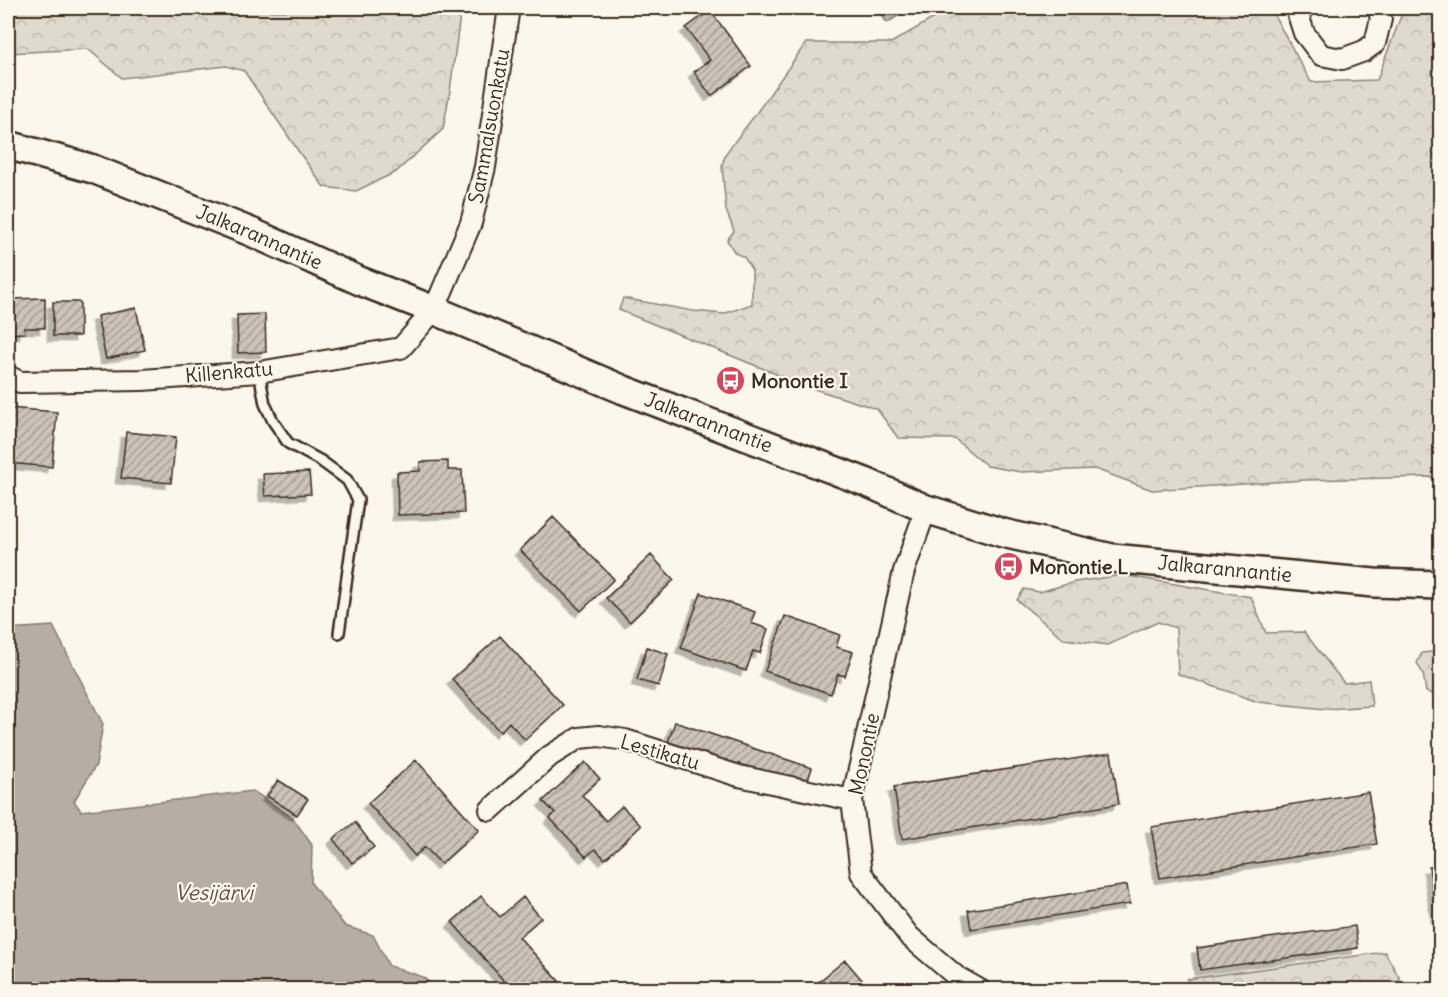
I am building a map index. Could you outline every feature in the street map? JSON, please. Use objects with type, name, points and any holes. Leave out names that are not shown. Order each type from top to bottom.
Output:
[{"type":"main road","name":"Jalkarannantie","points":[[8,145],[93,169],[251,232],[360,281],[624,390],[868,483],[926,509],[1004,533],[1112,558],[1374,583],[1440,585]]},
{"type":"street","name":"Sammalsuonkatu","points":[[434,310],[471,223],[485,167],[509,8]]},
{"type":"street","points":[[1296,8],[1304,33],[1321,55],[1342,59],[1364,51],[1375,43],[1382,18],[1378,8]]},
{"type":"street","name":"Killenkatu","points":[[8,376],[20,382],[31,382],[142,380],[259,372],[401,348],[434,310]]},
{"type":"street","name":"Monontie","points":[[926,509],[904,571],[852,800],[861,873],[909,936],[957,977],[980,990]]},
{"type":"street","name":"Lestikatu","points":[[490,810],[549,756],[579,738],[599,736],[625,740],[739,776],[852,800]]},
{"type":"lane","points":[[259,372],[265,404],[288,443],[321,461],[347,480],[358,500],[339,633]]},
{"type":"green space","points":[[8,8],[401,8],[401,11],[8,10]]},
{"type":"green space","points":[[401,8],[461,8],[443,129],[396,172],[356,191],[324,187],[244,71],[226,66],[122,78],[88,49],[8,53],[8,10],[400,11]]},
{"type":"green space","points":[[940,8],[1270,8],[1311,82],[1377,80],[1404,8],[1440,8],[1440,481],[1431,477],[1305,480],[1152,490],[1095,469],[1021,472],[987,466],[955,439],[898,438],[877,409],[808,387],[619,310],[623,298],[723,314],[752,304],[752,270],[744,257],[735,253],[727,240],[734,231],[726,210],[722,165],[726,153],[806,43],[891,43],[934,18]]},
{"type":"green space","points":[[1122,575],[1251,597],[1266,633],[1304,632],[1344,683],[1369,680],[1372,706],[1326,709],[1258,702],[1178,674],[1176,628],[1158,622],[1108,645],[1064,639],[1017,600],[1024,589],[1039,592],[1075,582]]},
{"type":"green space","points":[[1440,651],[1440,696],[1426,692],[1423,674],[1417,663],[1422,653]]},
{"type":"green space","points":[[1385,952],[1400,979],[1396,989],[1189,989],[1187,979]]},
{"type":"water","points":[[865,8],[910,8],[887,23],[880,13]]},
{"type":"water","name":"Vesijärvi","points":[[53,626],[103,724],[96,765],[74,801],[81,811],[253,791],[293,818],[312,845],[311,883],[345,926],[373,935],[389,966],[423,977],[436,989],[8,989],[8,629]]},
{"type":"building","points":[[710,10],[751,66],[711,96],[694,72],[710,60],[686,28]]},
{"type":"building","points":[[8,289],[11,289],[11,299],[45,298],[45,328],[24,328],[25,333],[8,334]]},
{"type":"building","points":[[53,302],[80,302],[80,336],[53,336]]},
{"type":"building","points":[[136,308],[145,350],[106,359],[97,316]]},
{"type":"building","points":[[265,314],[266,352],[238,353],[237,315]]},
{"type":"building","points":[[8,408],[57,412],[52,467],[8,463]]},
{"type":"building","points":[[126,432],[176,437],[171,483],[121,478]]},
{"type":"building","points":[[448,461],[448,470],[462,470],[464,513],[398,515],[397,472],[420,471],[420,462]]},
{"type":"building","points":[[309,472],[311,494],[265,496],[263,474]]},
{"type":"building","points":[[553,517],[614,579],[581,611],[520,550]]},
{"type":"building","points":[[651,555],[674,580],[630,622],[606,598]]},
{"type":"building","points":[[701,593],[755,612],[751,623],[768,629],[760,653],[753,651],[746,671],[681,648]]},
{"type":"building","points":[[785,616],[840,635],[836,647],[853,652],[845,676],[838,674],[831,694],[765,671]]},
{"type":"building","points":[[500,636],[563,705],[525,740],[509,722],[500,732],[452,679]]},
{"type":"building","points":[[647,647],[668,654],[659,686],[637,680]]},
{"type":"building","points":[[675,722],[812,768],[805,789],[668,742]]},
{"type":"building","points":[[1111,753],[1119,804],[902,839],[894,787]]},
{"type":"building","points":[[416,760],[479,830],[441,864],[425,847],[415,856],[368,803]]},
{"type":"building","points":[[585,762],[600,779],[582,795],[606,821],[622,806],[641,826],[605,859],[595,849],[586,857],[550,818],[555,813],[543,801]]},
{"type":"building","points":[[278,780],[308,799],[297,815],[267,796]]},
{"type":"building","points":[[1368,792],[1377,844],[1160,878],[1151,827]]},
{"type":"building","points":[[355,822],[374,847],[352,863],[333,839]]},
{"type":"building","points":[[1440,865],[1440,918],[1437,918],[1429,867]]},
{"type":"building","points":[[1127,885],[1130,904],[971,929],[968,910]]},
{"type":"building","points":[[481,896],[500,917],[523,897],[541,918],[519,937],[559,981],[549,990],[512,990],[452,922]]},
{"type":"building","points":[[1355,926],[1358,948],[1200,970],[1197,948]]},
{"type":"building","points":[[845,960],[869,988],[818,990],[815,985]]},
{"type":"place","name":"Monontie I","points":[[730,381]]},
{"type":"place","name":"Monontie L","points":[[1008,567]]}]
